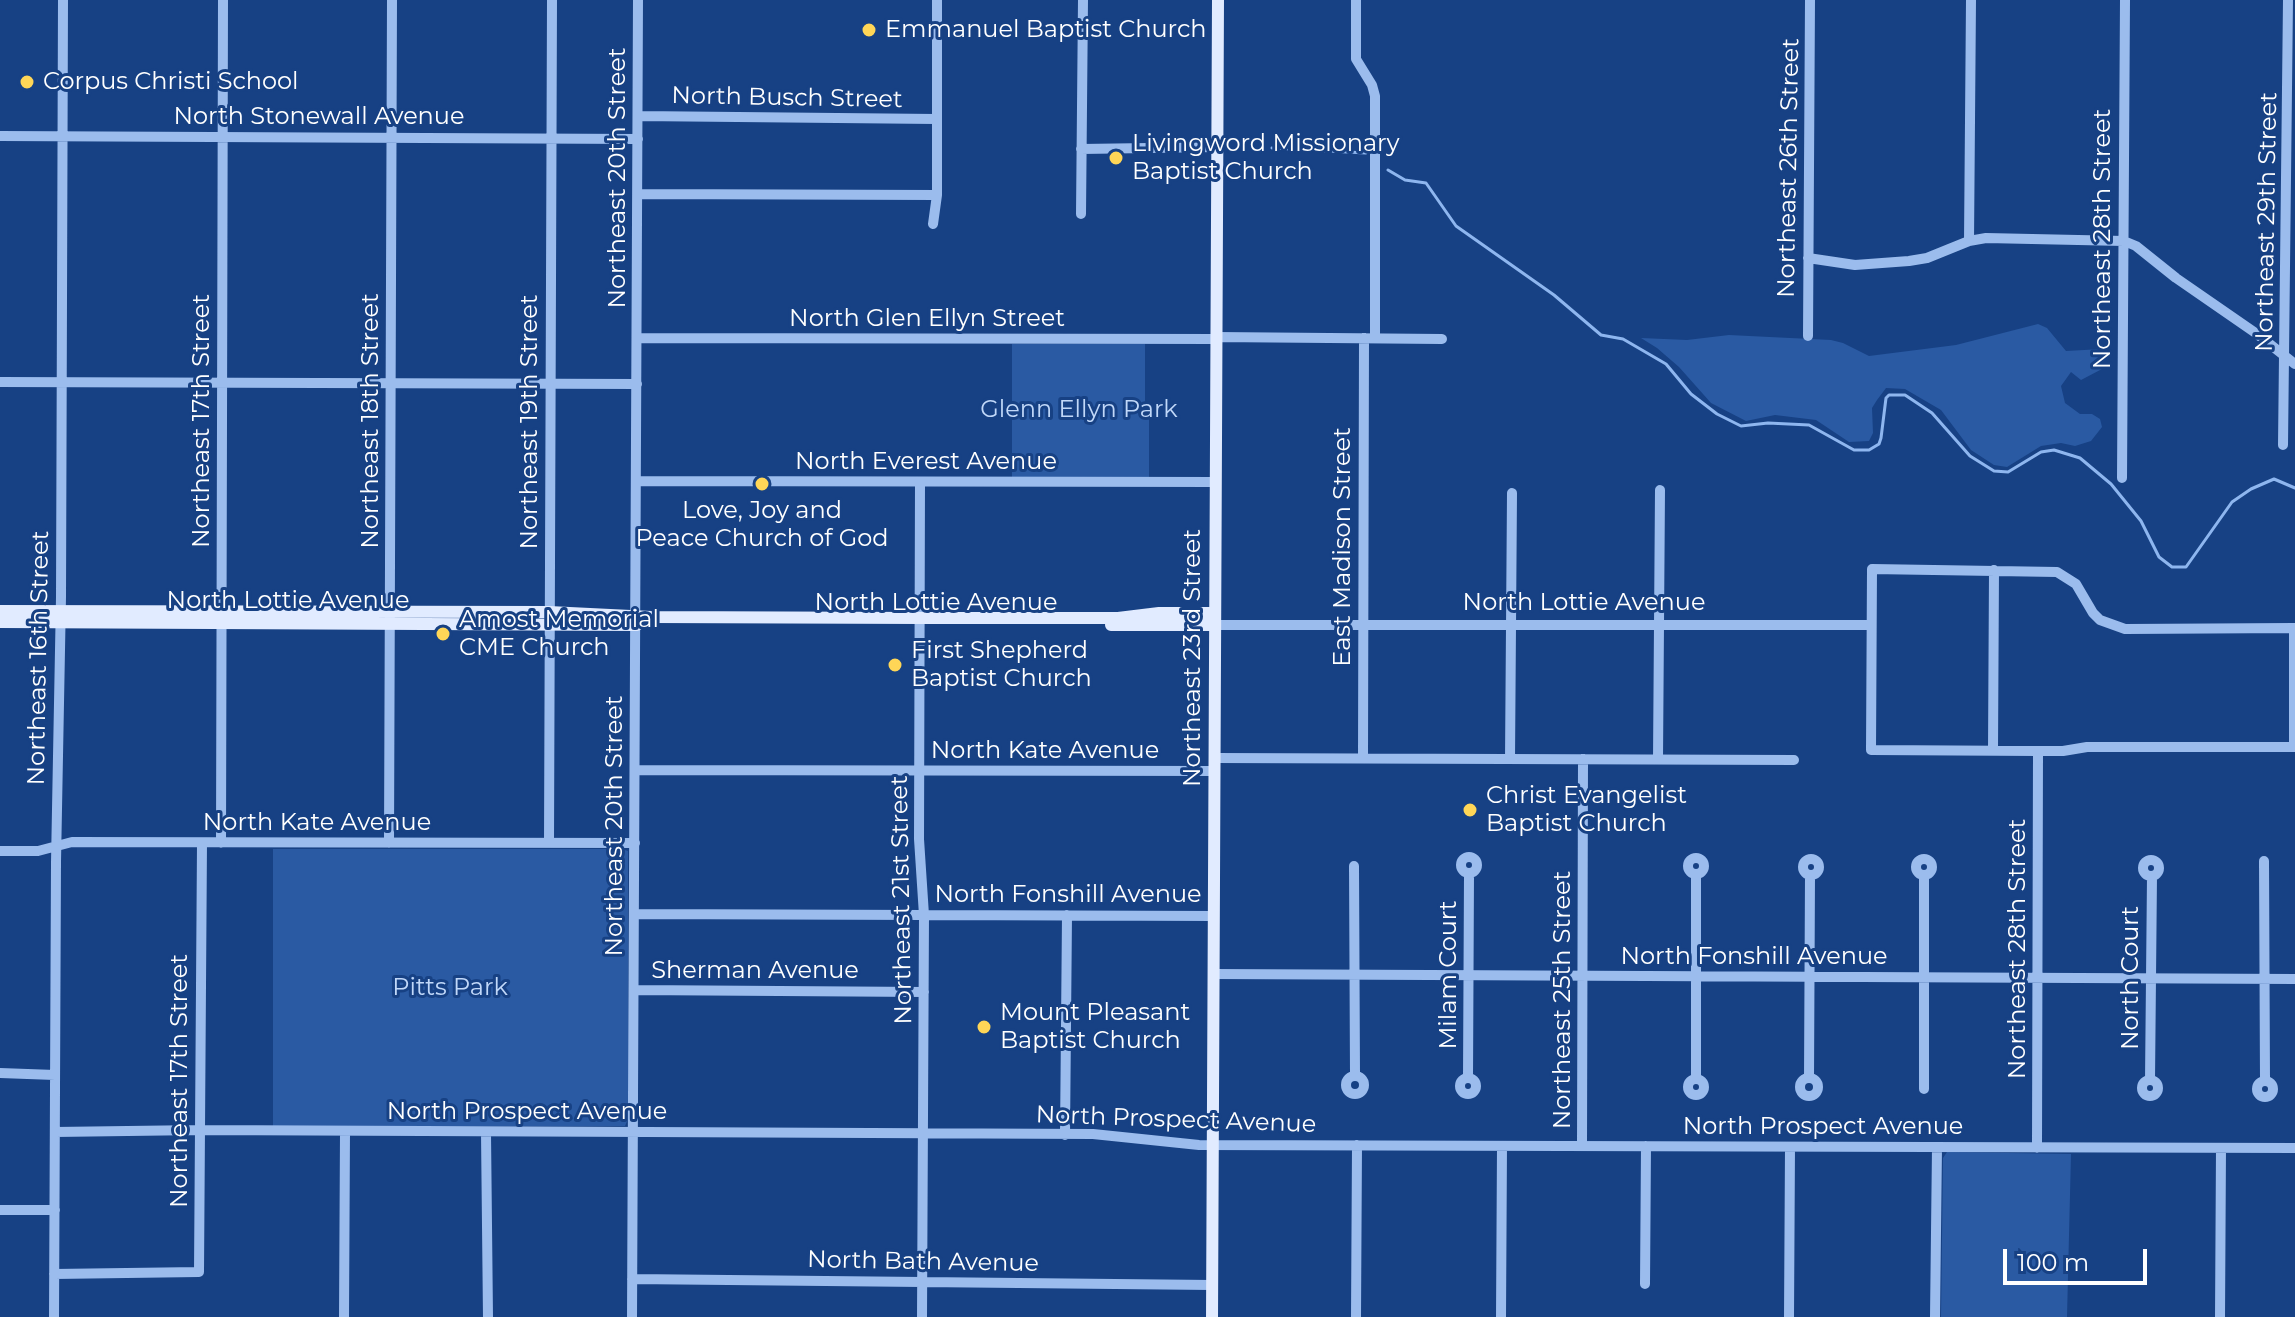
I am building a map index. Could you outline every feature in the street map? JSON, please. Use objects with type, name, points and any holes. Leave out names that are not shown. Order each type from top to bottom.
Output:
[{"type":"main road","name":"Northeast 23rd Street","points":[[1212,1317],[1218,0]]},
{"type":"main road","name":"North Lottie Avenue","points":[[0,611],[60,616],[635,621],[1118,618],[1159,613],[1215,619]]},
{"type":"main road","name":"North Lottie Avenue","points":[[0,622],[60,616]]},
{"type":"street","name":"Northeast 16th Street","points":[[54,1317],[63,0]]},
{"type":"street","name":"Northeast 17th Street","points":[[221,843],[223,0]]},
{"type":"street","name":"Northeast 18th Street","points":[[389,843],[392,0]]},
{"type":"street","name":"Northeast 19th Street","points":[[549,843],[552,0]]},
{"type":"street","name":"Northeast 20th Street","points":[[632,1317],[638,0]]},
{"type":"street","points":[[933,224],[937,195],[937,0]]},
{"type":"street","points":[[1081,214],[1083,0]]},
{"type":"street","name":"East Madison Street","points":[[1356,0],[1356,59],[1375,96],[1363,624],[1363,757]]},
{"type":"street","name":"Northeast 26th Street","points":[[1808,336],[1810,0]]},
{"type":"street","points":[[1969,241],[1971,0]]},
{"type":"street","name":"Northeast 28th Street","points":[[2122,478],[2125,0]]},
{"type":"street","name":"Northeast 29th Street","points":[[2283,445],[2288,0]]},
{"type":"street","name":"North Busch Street","points":[[638,116],[936,119]]},
{"type":"street","name":"North Stonewall Avenue","points":[[0,136],[638,139]]},
{"type":"street","points":[[1081,149],[1218,147]]},
{"type":"street","points":[[638,194],[937,195]]},
{"type":"street","points":[[1808,258],[1855,265],[1883,264],[1927,258],[1969,241],[1996,238],[2124,241],[2136,246],[2295,364]]},
{"type":"street","name":"North Glen Ellyn Street","points":[[638,338],[1442,339]]},
{"type":"street","points":[[0,382],[637,384]]},
{"type":"street","name":"North Everest Avenue","points":[[636,481],[1216,482]]},
{"type":"street","name":"Northeast 21st Street","points":[[920,482],[919,847],[924,915],[922,1317]]},
{"type":"street","points":[[1658,759],[1660,490]]},
{"type":"street","points":[[1510,759],[1512,493]]},
{"type":"street","points":[[1872,569],[1994,570],[2044,570],[2069,577],[2093,613],[2115,627],[2294,628],[2294,747],[1871,750],[1872,569]]},
{"type":"street","points":[[1993,750],[1994,570]]},
{"type":"street","name":"North Lottie Avenue","points":[[1215,619],[1363,624],[1871,625]]},
{"type":"street","name":"Northeast 28th Street","points":[[2037,1148],[2038,751]]},
{"type":"street","name":"North Kate Avenue","points":[[635,770],[919,771],[1215,765],[1363,757],[1794,760]]},
{"type":"street","name":"Northeast 25th Street","points":[[1582,1145],[1583,759]]},
{"type":"street","name":"North Kate Avenue","points":[[0,851],[38,851],[72,842],[635,843]]},
{"type":"street","name":"Northeast 17th Street","points":[[54,1274],[199,1272],[202,843]]},
{"type":"street","points":[[2264,861],[2265,1081]]},
{"type":"street","points":[[1354,866],[1355,1076]]},
{"type":"street","name":"Milam Court","points":[[1468,1077],[1469,874]]},
{"type":"street","points":[[1696,875],[1696,1078]]},
{"type":"street","points":[[1809,1078],[1810,875]]},
{"type":"street","points":[[1924,876],[1924,1089]]},
{"type":"street","name":"North Court","points":[[2150,1080],[2152,876]]},
{"type":"street","name":"North Fonshill Avenue","points":[[634,914],[1214,916]]},
{"type":"street","points":[[1065,1135],[1067,915]]},
{"type":"street","name":"North Fonshill Avenue","points":[[1213,974],[2295,979]]},
{"type":"street","name":"Sherman Avenue","points":[[634,990],[924,992]]},
{"type":"street","points":[[0,1073],[55,1075]]},
{"type":"street","name":"North Prospect Avenue","points":[[55,1132],[200,1130],[1119,1135],[1212,1145],[2295,1148]]},
{"type":"street","points":[[344,1317],[345,1132]]},
{"type":"street","points":[[486,1133],[488,1317]]},
{"type":"street","points":[[1356,1317],[1357,1145]]},
{"type":"street","points":[[1501,1317],[1502,1146]]},
{"type":"street","points":[[1645,1284],[1646,1146]]},
{"type":"street","points":[[1789,1317],[1790,1147]]},
{"type":"street","points":[[1935,1317],[1937,1147]]},
{"type":"street","points":[[2220,1317],[2221,1148]]},
{"type":"street","points":[[0,1210],[55,1210]]},
{"type":"street","name":"North Bath Avenue","points":[[632,1279],[1212,1285]]},
{"type":"green space","points":[[2038,324],[2047,328],[2066,351],[2102,349],[2102,369],[2081,380],[2071,372],[2061,386],[2065,403],[2080,414],[2092,414],[2100,419],[2102,427],[2091,441],[2075,446],[2061,443],[2041,446],[2007,467],[1994,465],[1971,450],[1941,410],[1905,389],[1886,388],[1877,400],[1872,408],[1873,433],[1869,441],[1849,442],[1816,420],[1775,415],[1746,421],[1711,403],[1679,367],[1641,338],[1687,340],[1729,335],[1831,340],[1869,356],[1956,345]]},
{"type":"green space","name":"Glenn Ellyn Park","points":[[1012,344],[1145,344],[1149,478],[1012,478]]},
{"type":"green space","name":"Pitts Park","points":[[273,849],[628,851],[628,1119],[625,1126],[273,1126]]},
{"type":"green space","points":[[1947,1152],[2071,1154],[2067,1317],[1941,1317],[1943,1158]]},
{"type":"waterway","points":[[1272,148],[1366,153]]},
{"type":"waterway","points":[[1388,170],[1405,180],[1426,183],[1456,226],[1554,295],[1601,335],[1623,339],[1666,364],[1691,394],[1717,414],[1741,426],[1768,423],[1809,425],[1854,450],[1869,450],[1879,444],[1881,438],[1886,398],[1889,395],[1905,395],[1932,413],[1970,456],[1994,471],[2008,472],[2041,452],[2054,450],[2080,458],[2111,484],[2141,521],[2159,557],[2172,567],[2186,567],[2232,502],[2251,489],[2274,479],[2295,488]]},
{"type":"place","name":"Emmanuel Baptist Church","points":[[869,30]]},
{"type":"place","name":"Corpus Christi School","points":[[27,82]]},
{"type":"place","name":"Livingword Missionary Baptist Church","points":[[1116,158]]},
{"type":"place","name":"Love, Joy and Peace Church of God","points":[[762,484]]},
{"type":"place","name":"Amost Memorial CME Church","points":[[443,634]]},
{"type":"place","name":"First Shepherd Baptist Church","points":[[895,665]]},
{"type":"place","name":"Christ Evangelist Baptist Church","points":[[1470,810]]},
{"type":"place","name":"Mount Pleasant Baptist Church","points":[[984,1027]]}]
